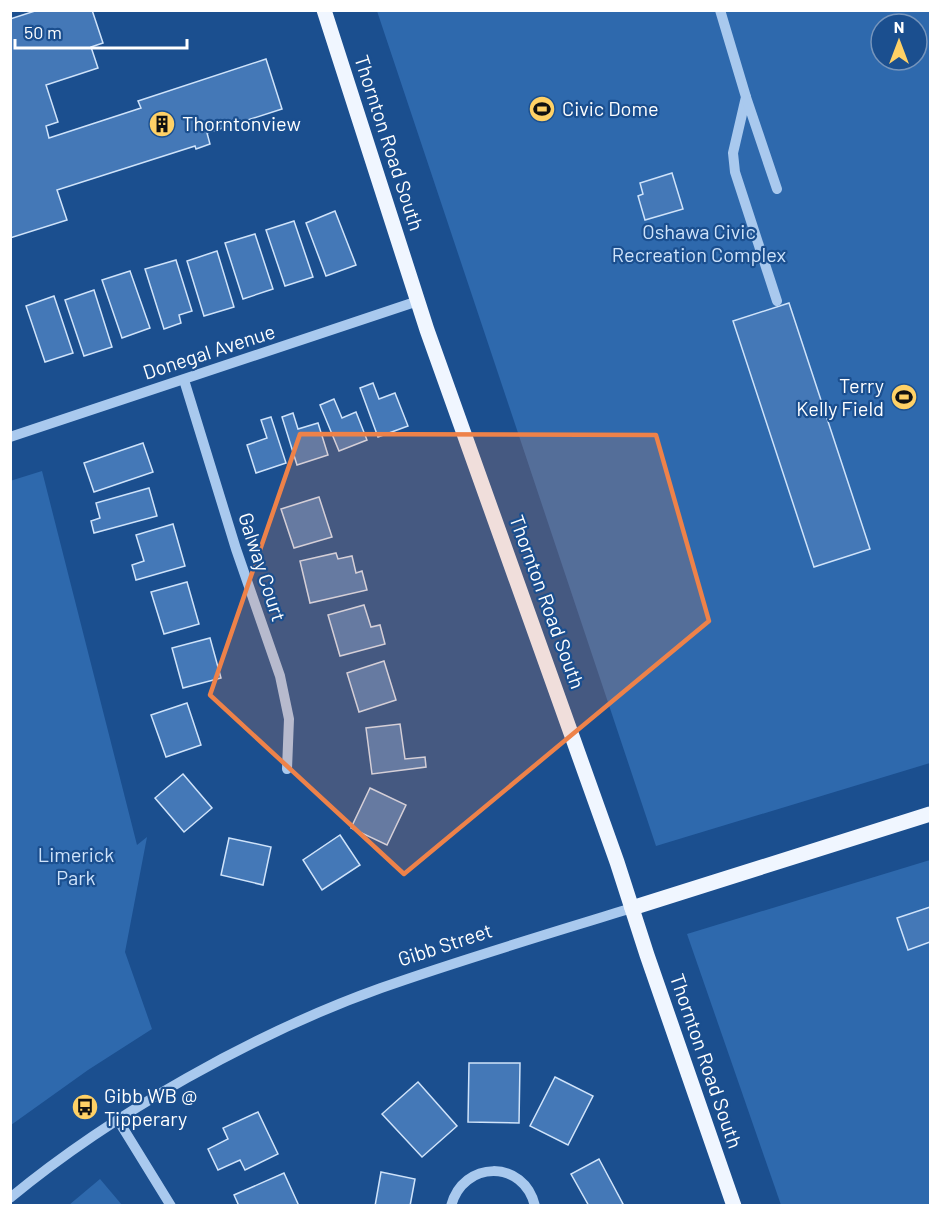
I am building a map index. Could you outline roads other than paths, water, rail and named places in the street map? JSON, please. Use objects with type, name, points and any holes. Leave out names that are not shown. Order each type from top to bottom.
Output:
[{"type":"main road","name":"Thornton Road South","points":[[324,10],[418,301],[632,908],[734,1206]]},
{"type":"main road","name":"Gibb Street","points":[[632,908],[930,814]]},
{"type":"street","points":[[720,10],[777,189]]},
{"type":"street","points":[[746,97],[733,153],[735,172],[777,301]]},
{"type":"street","name":"Donegal Avenue","points":[[10,436],[418,301]]},
{"type":"street","name":"Galway Court","points":[[184,380],[236,549],[280,676],[289,719],[287,769]]},
{"type":"street","name":"Gibb Street","points":[[10,1198],[69,1153],[118,1120],[216,1062],[324,1011],[380,988],[632,908]]},
{"type":"street","points":[[118,1120],[171,1206]]},
{"type":"street","points":[[451,1206],[457,1190],[466,1180],[487,1171],[510,1173],[529,1189],[535,1206]]},
{"type":"place","name":"Civic Dome","points":[[542,109]]},
{"type":"place","name":"Thorntonview","points":[[162,124]]},
{"type":"place","name":"Terry Kelly Field","points":[[904,397]]},
{"type":"place","name":"Gibb WB @ Tipperary","points":[[85,1107]]},
{"type":"park label","name":"Oshawa Civic Recreation Complex","points":[[699,244]]},
{"type":"park label","name":"Limerick Park","points":[[76,866]]}]
